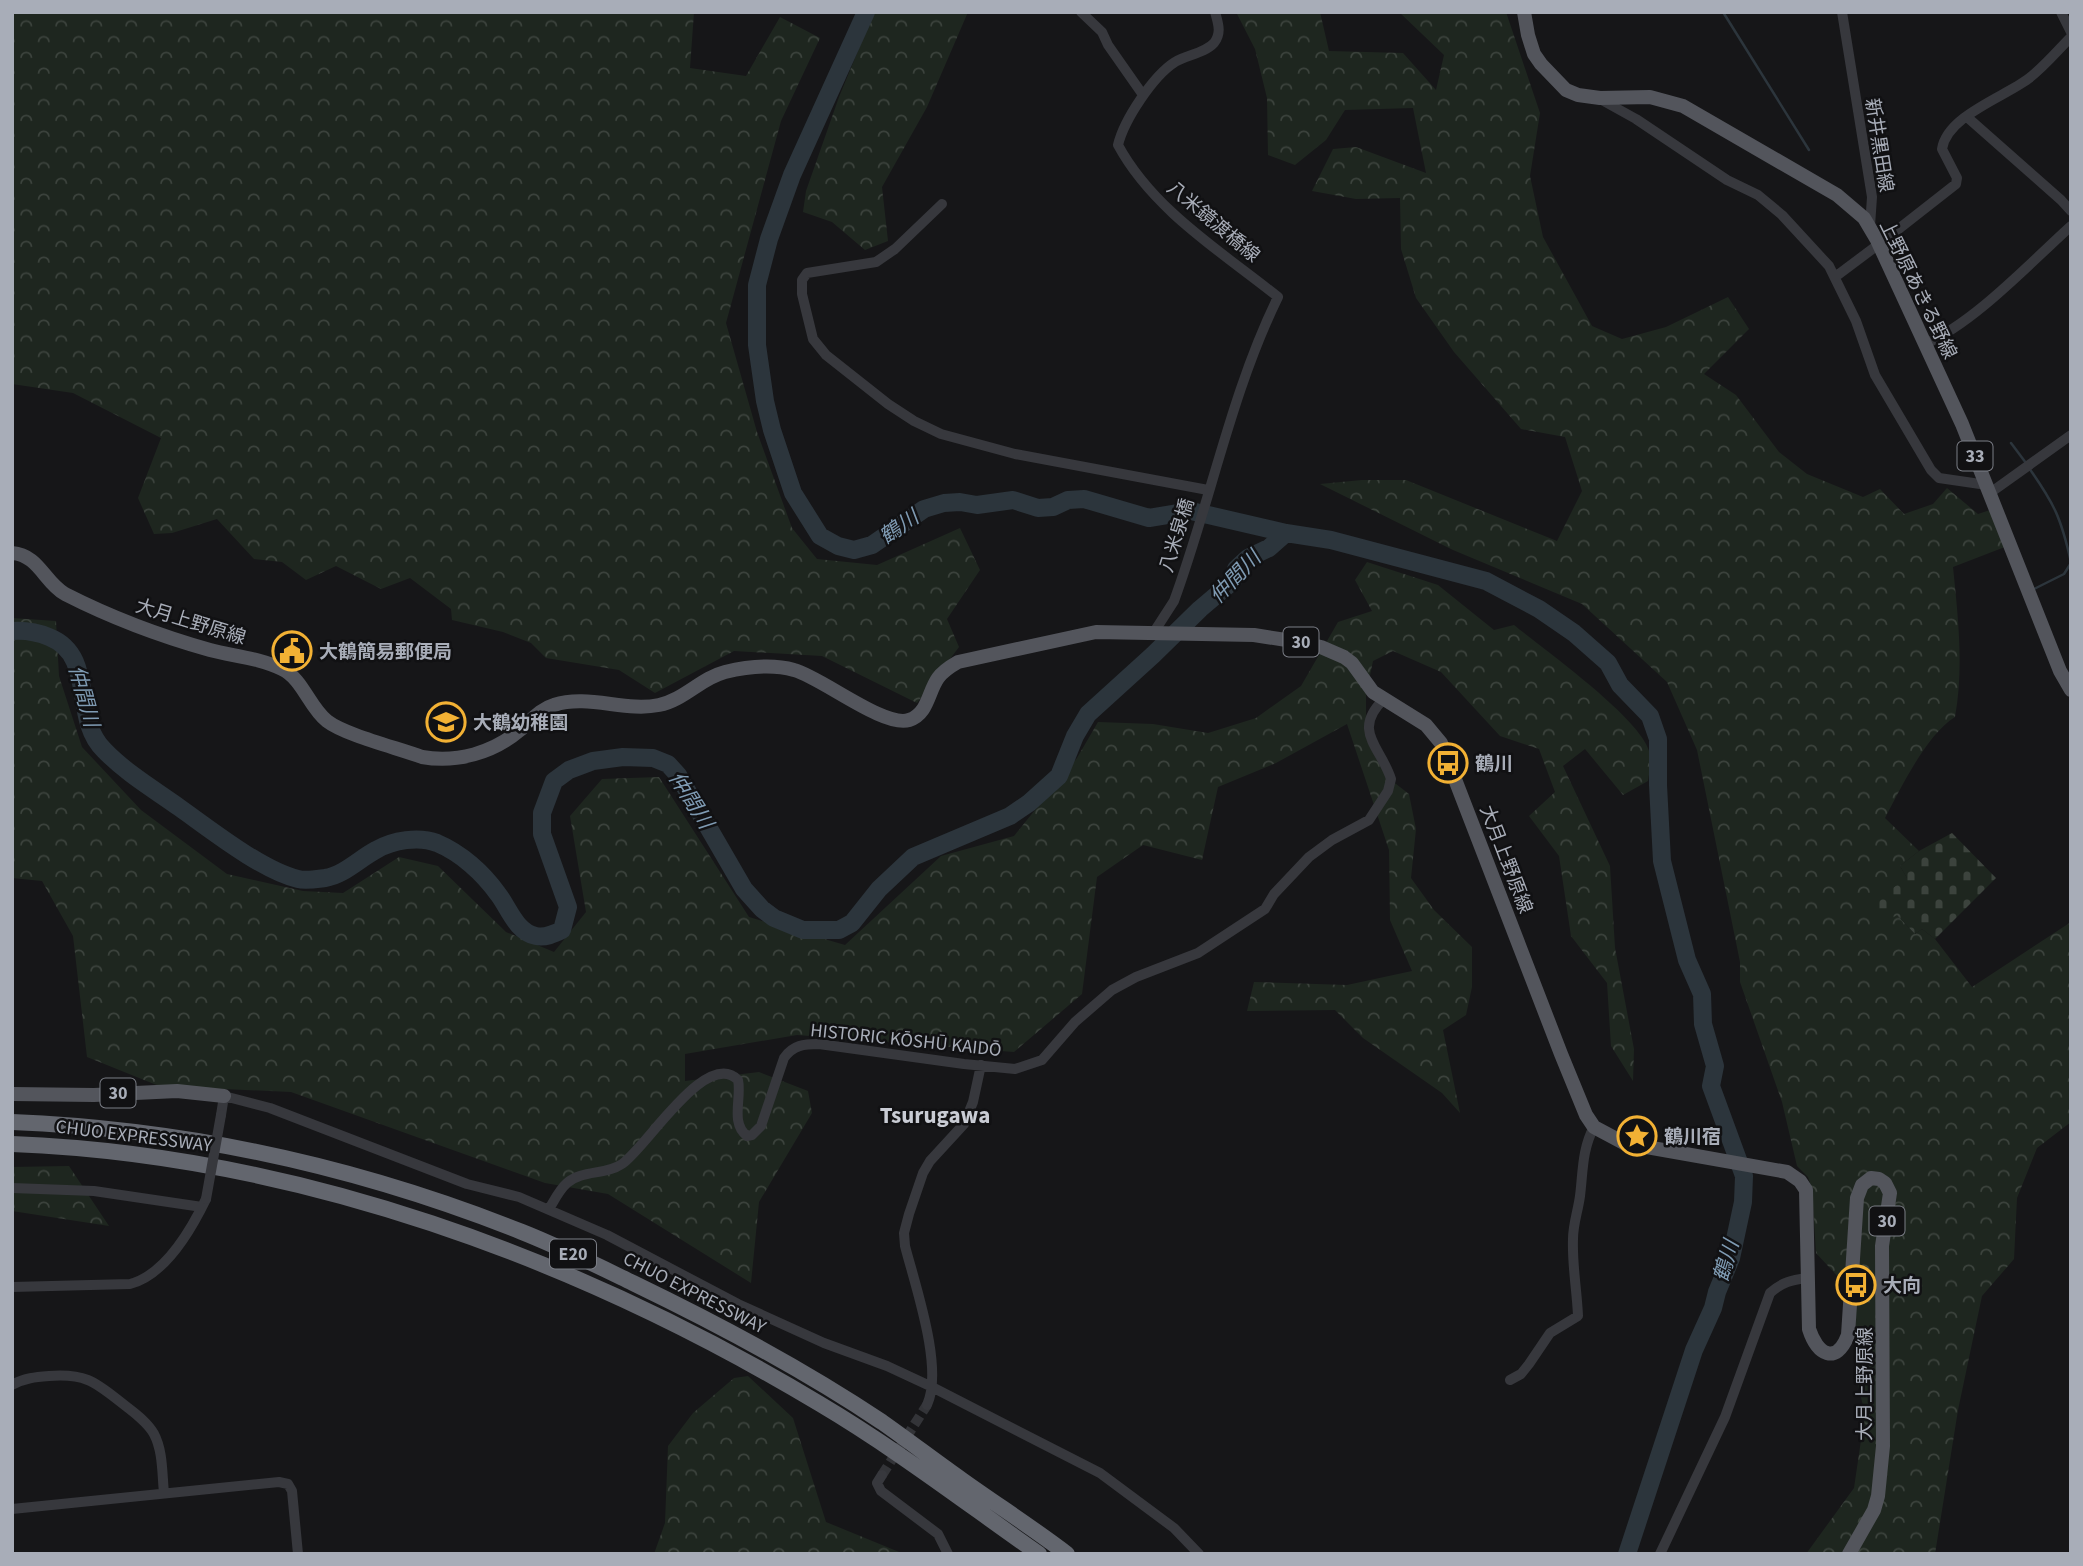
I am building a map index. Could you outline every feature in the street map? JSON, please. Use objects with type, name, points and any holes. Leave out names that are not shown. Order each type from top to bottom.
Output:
[{"type":"highway","name":"CHUO EXPRESSWAY","points":[[12,1122],[155,1133],[263,1153],[368,1178],[524,1233],[684,1307],[779,1359],[882,1422],[1067,1554]]},
{"type":"highway","name":"CHUO EXPRESSWAY","points":[[12,1144],[153,1155],[259,1175],[417,1218],[518,1255],[675,1325],[786,1384],[910,1463],[1039,1554]]},
{"type":"main road","name":"上野原あきる野線","points":[[1524,12],[1528,35],[1541,65],[1566,90],[1577,95],[1600,98],[1650,97],[1683,106],[1837,195],[1870,226],[1962,424],[2060,671],[2071,690]]},
{"type":"main road","name":"大月上野原線","points":[[12,554],[29,557],[50,582],[63,592],[124,622],[209,650],[279,667],[292,677],[319,713],[333,725],[436,760],[473,755],[499,746],[541,711],[553,705],[573,702],[645,707],[662,705],[724,672],[755,668],[792,669],[880,715],[903,721],[918,715],[930,698],[939,676],[958,662],[1096,632],[1278,638],[1335,652],[1352,663],[1366,684],[1384,699],[1426,725],[1435,734],[1446,754],[1561,1054],[1586,1115],[1594,1127],[1624,1143],[1787,1172],[1800,1181],[1806,1190],[1808,1329],[1813,1342],[1827,1354],[1838,1352],[1848,1335],[1857,1198],[1862,1185],[1871,1178],[1879,1179],[1885,1184],[1890,1193],[1882,1246],[1885,1406],[1881,1474],[1874,1510],[1849,1554]]},
{"type":"main road","name":"30","points":[[12,1094],[94,1095],[177,1091],[224,1096]]},
{"type":"street","points":[[1081,12],[1102,32],[1143,95]]},
{"type":"street","name":"八米鏡渡橋線","points":[[1208,490],[1259,335],[1278,297],[1197,235],[1163,203],[1125,159],[1118,145],[1120,134],[1143,95],[1172,64],[1189,54],[1206,49],[1215,41],[1219,34],[1219,25],[1214,12]]},
{"type":"street","name":"新井黒田線","points":[[1842,12],[1872,197],[1870,226]]},
{"type":"street","points":[[1835,277],[1956,184],[1957,178],[1943,154],[1942,145],[1967,117],[1984,104],[2027,80],[2071,34],[2061,12]]},
{"type":"street","points":[[1600,98],[1727,180],[1758,195],[1782,215],[1829,265],[1856,321],[1875,375],[1931,470],[1939,478],[1988,489],[2028,466],[2071,435]]},
{"type":"street","points":[[1967,117],[2071,211]]},
{"type":"street","points":[[942,204],[895,249],[876,262],[807,273],[802,280],[802,294],[813,339],[826,355],[888,404],[941,434],[1015,454],[1208,490]]},
{"type":"street","points":[[1925,344],[1941,337],[1967,317],[2071,226]]},
{"type":"street","name":"八米泉橋","points":[[1158,632],[1178,590],[1208,490]]},
{"type":"street","name":"HISTORIC KŌSHŪ KAIDŌ","points":[[549,1209],[564,1185],[571,1180],[613,1169],[625,1162],[644,1144],[683,1097],[702,1080],[714,1074],[727,1073],[738,1080],[740,1128],[747,1136],[752,1135],[761,1126],[784,1058],[798,1046],[819,1044],[1015,1069],[1042,1060],[1075,1022],[1112,990],[1136,977],[1198,953],[1265,909],[1290,876],[1320,849],[1370,820],[1388,791],[1391,779],[1370,739],[1368,725],[1373,709],[1384,699]]},
{"type":"street","points":[[927,1405],[930,1386],[929,1339],[904,1233],[926,1167],[957,1133],[967,1116],[981,1065]]},
{"type":"street","points":[[12,1287],[130,1284],[153,1274],[197,1220],[204,1203],[224,1096],[270,1108],[467,1184],[519,1197],[549,1209],[607,1235],[728,1299],[824,1343],[887,1366],[930,1386],[1100,1473],[1174,1528],[1198,1554]]},
{"type":"street","points":[[1510,1380],[1521,1374],[1550,1333],[1578,1316],[1574,1223],[1583,1158],[1587,1139],[1594,1127]]},
{"type":"street","points":[[12,1188],[94,1191],[204,1203]]},
{"type":"street","points":[[1660,1554],[1725,1417],[1770,1293],[1791,1280],[1807,1278]]},
{"type":"street","points":[[12,1385],[30,1378],[71,1374],[99,1385],[153,1430],[159,1445],[164,1493]]},
{"type":"street","points":[[881,1475],[877,1483],[881,1491],[937,1534],[948,1554]]},
{"type":"street","points":[[12,1509],[279,1482],[288,1484],[292,1491],[298,1554]]},
{"type":"green space","points":[[12,12],[694,12],[690,68],[746,76],[780,17],[820,38],[781,121],[726,323],[757,432],[792,528],[817,559],[877,565],[960,528],[980,570],[947,619],[959,647],[917,703],[822,656],[734,651],[655,693],[619,670],[546,658],[531,643],[503,632],[452,620],[451,609],[410,578],[381,589],[336,566],[306,580],[282,562],[254,559],[217,519],[172,533],[154,534],[138,498],[161,438],[73,393],[12,384]]},
{"type":"green space","points":[[874,12],[968,12],[927,107],[882,187],[888,241],[865,250],[832,222],[803,212],[806,191],[839,97]]},
{"type":"green space","points":[[1236,12],[1320,12],[1329,51],[1403,53],[1436,90],[1444,55],[1399,12],[1506,12],[1540,113],[1530,176],[1543,237],[1592,326],[1622,339],[1666,327],[1728,297],[1749,329],[1704,374],[1736,395],[1779,452],[1807,474],[1863,497],[1880,489],[1904,514],[1933,504],[1947,488],[1978,514],[1996,508],[2010,545],[1953,567],[1960,661],[1955,717],[1944,725],[1924,749],[1885,818],[1919,851],[1900,866],[1907,878],[1897,915],[1915,934],[1922,929],[1935,939],[1972,987],[2071,922],[2071,1122],[2037,1148],[2017,1198],[2014,1259],[1982,1296],[1958,1410],[1935,1554],[1806,1554],[1854,1488],[1865,1413],[1858,1386],[1854,1294],[1816,1253],[1812,1189],[1808,1177],[1797,1166],[1782,1102],[1740,982],[1740,962],[1697,750],[1667,682],[1582,604],[1453,550],[1320,484],[1406,480],[1557,541],[1582,491],[1565,437],[1521,429],[1454,352],[1416,298],[1401,249],[1400,198],[1356,199],[1312,191],[1333,149],[1356,147],[1426,173],[1413,108],[1345,110],[1326,140],[1295,165],[1268,155],[1267,98],[1255,49]]},
{"type":"green space","points":[[1367,562],[1438,585],[1494,630],[1514,625],[1591,686],[1644,740],[1651,757],[1648,781],[1623,795],[1585,749],[1563,766],[1610,866],[1615,948],[1634,1049],[1633,1081],[1611,1046],[1607,983],[1571,936],[1559,856],[1529,816],[1555,792],[1539,749],[1500,736],[1441,672],[1393,651],[1373,661],[1366,695],[1366,721],[1387,777],[1409,794],[1416,829],[1411,878],[1434,910],[1472,947],[1472,987],[1466,1015],[1443,1030],[1460,1113],[1442,1093],[1363,1038],[1335,1010],[1247,1011],[1254,982],[1347,985],[1412,971],[1390,920],[1389,850],[1347,724],[1276,763],[1218,787],[1202,860],[1143,845],[1097,877],[1082,994],[1014,1052],[797,1035],[685,1054],[685,1081],[759,1072],[808,1091],[812,1113],[759,1202],[751,1283],[608,1194],[545,1183],[291,1092],[159,1086],[87,1057],[73,936],[42,881],[12,878],[12,618],[56,621],[59,676],[82,747],[141,810],[227,874],[303,891],[343,893],[399,857],[438,866],[506,932],[554,952],[586,912],[570,816],[602,779],[659,777],[749,917],[845,945],[941,856],[1014,836],[1077,758],[1098,722],[1153,724],[1208,733],[1256,718],[1301,686],[1338,622],[1372,611],[1355,580]]},
{"type":"green space","points":[[1952,833],[1996,878],[1935,939],[1922,929],[1915,934],[1897,915],[1882,924],[1869,905],[1907,878],[1900,866],[1919,851]]},
{"type":"green space","points":[[69,1166],[109,1226],[12,1211],[12,1167]]},
{"type":"green space","points":[[748,1376],[793,1418],[826,1522],[904,1554],[654,1554],[665,1523],[668,1446],[693,1413],[734,1378]]},
{"type":"waterway","name":"鶴川","points":[[866,12],[792,175],[769,239],[757,285],[757,345],[772,430],[793,493],[820,536],[838,546],[854,550],[872,545],[924,509],[944,503],[977,505],[1013,500],[1038,508],[1084,499],[1149,518],[1191,511],[1286,533],[1331,540],[1486,581],[1539,609],[1574,633],[1608,663],[1620,685],[1650,716],[1658,739],[1662,861],[1687,960],[1702,994],[1703,1024],[1715,1066],[1711,1086],[1744,1176],[1743,1202],[1731,1258],[1694,1350],[1627,1554]]},
{"type":"waterway","points":[[1723,12],[1809,150]]},
{"type":"waterway","points":[[2011,443],[2026,463]]},
{"type":"waterway","points":[[2029,468],[2056,512],[2071,562]]},
{"type":"waterway","name":"仲間川","points":[[12,631],[40,634],[64,646],[79,673],[88,722],[94,737],[104,750],[141,781],[237,849],[284,875],[301,880],[325,878],[339,874],[390,844],[406,840],[430,841],[455,852],[478,871],[523,930],[536,936],[549,935],[562,930],[568,907],[542,834],[542,813],[554,781],[569,770],[593,761],[623,757],[653,758],[668,764],[678,775],[744,889],[762,909],[774,918],[803,930],[839,930],[852,923],[879,889],[913,857],[1010,816],[1029,803],[1059,776],[1075,736],[1088,714],[1233,581],[1236,569],[1248,558],[1269,548],[1286,533]]},
{"type":"waterway","points":[[2034,589],[2064,574],[2071,563]]},
{"type":"tunnel","points":[[882,1475],[927,1405]]},
{"type":"place","name":"大鶴簡易郵便局","points":[[292,651]]},
{"type":"place","name":"大鶴幼稚園","points":[[446,722]]},
{"type":"place","name":"鶴川","points":[[1448,763]]},
{"type":"place","name":"鶴川宿","points":[[1637,1136]]},
{"type":"place","name":"大向","points":[[1856,1285]]},
{"type":"district","name":"Tsurugawa","points":[[935,1115]]}]
